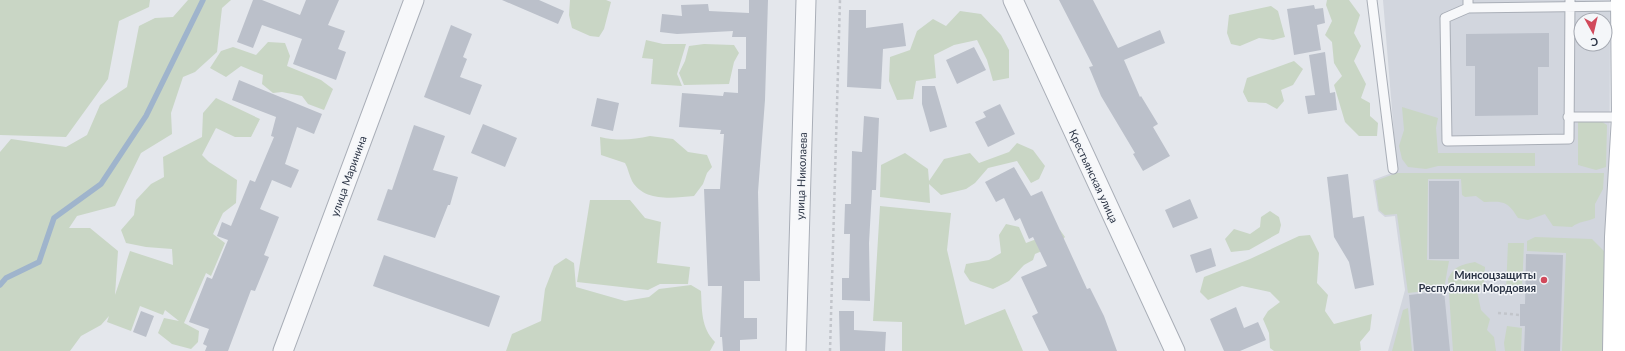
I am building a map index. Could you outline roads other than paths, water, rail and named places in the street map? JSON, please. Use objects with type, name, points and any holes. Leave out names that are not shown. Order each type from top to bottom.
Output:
[{"type":"main road","points":[[1614,351],[1621,271],[1623,104],[1622,3]]},
{"type":"street","name":"улица Маринина","points":[[283,351],[414,0]]},
{"type":"street","name":"улица Николаева","points":[[796,351],[806,0]]},
{"type":"street","name":"Крестьянская улица","points":[[1013,0],[1175,351]]},
{"type":"lane","points":[[1372,0],[1393,169]]},
{"type":"lane","points":[[1570,4],[1568,139],[1447,142],[1445,18],[1468,4],[1622,3]]},
{"type":"lane","points":[[1568,116],[1623,104]]},
{"type":"waterway","points":[[0,285],[6,278],[39,262],[54,218],[101,184],[146,116],[203,0]]},
{"type":"place","name":"Минсоцзащиты Республики Мордовия","points":[[1544,280]]}]
